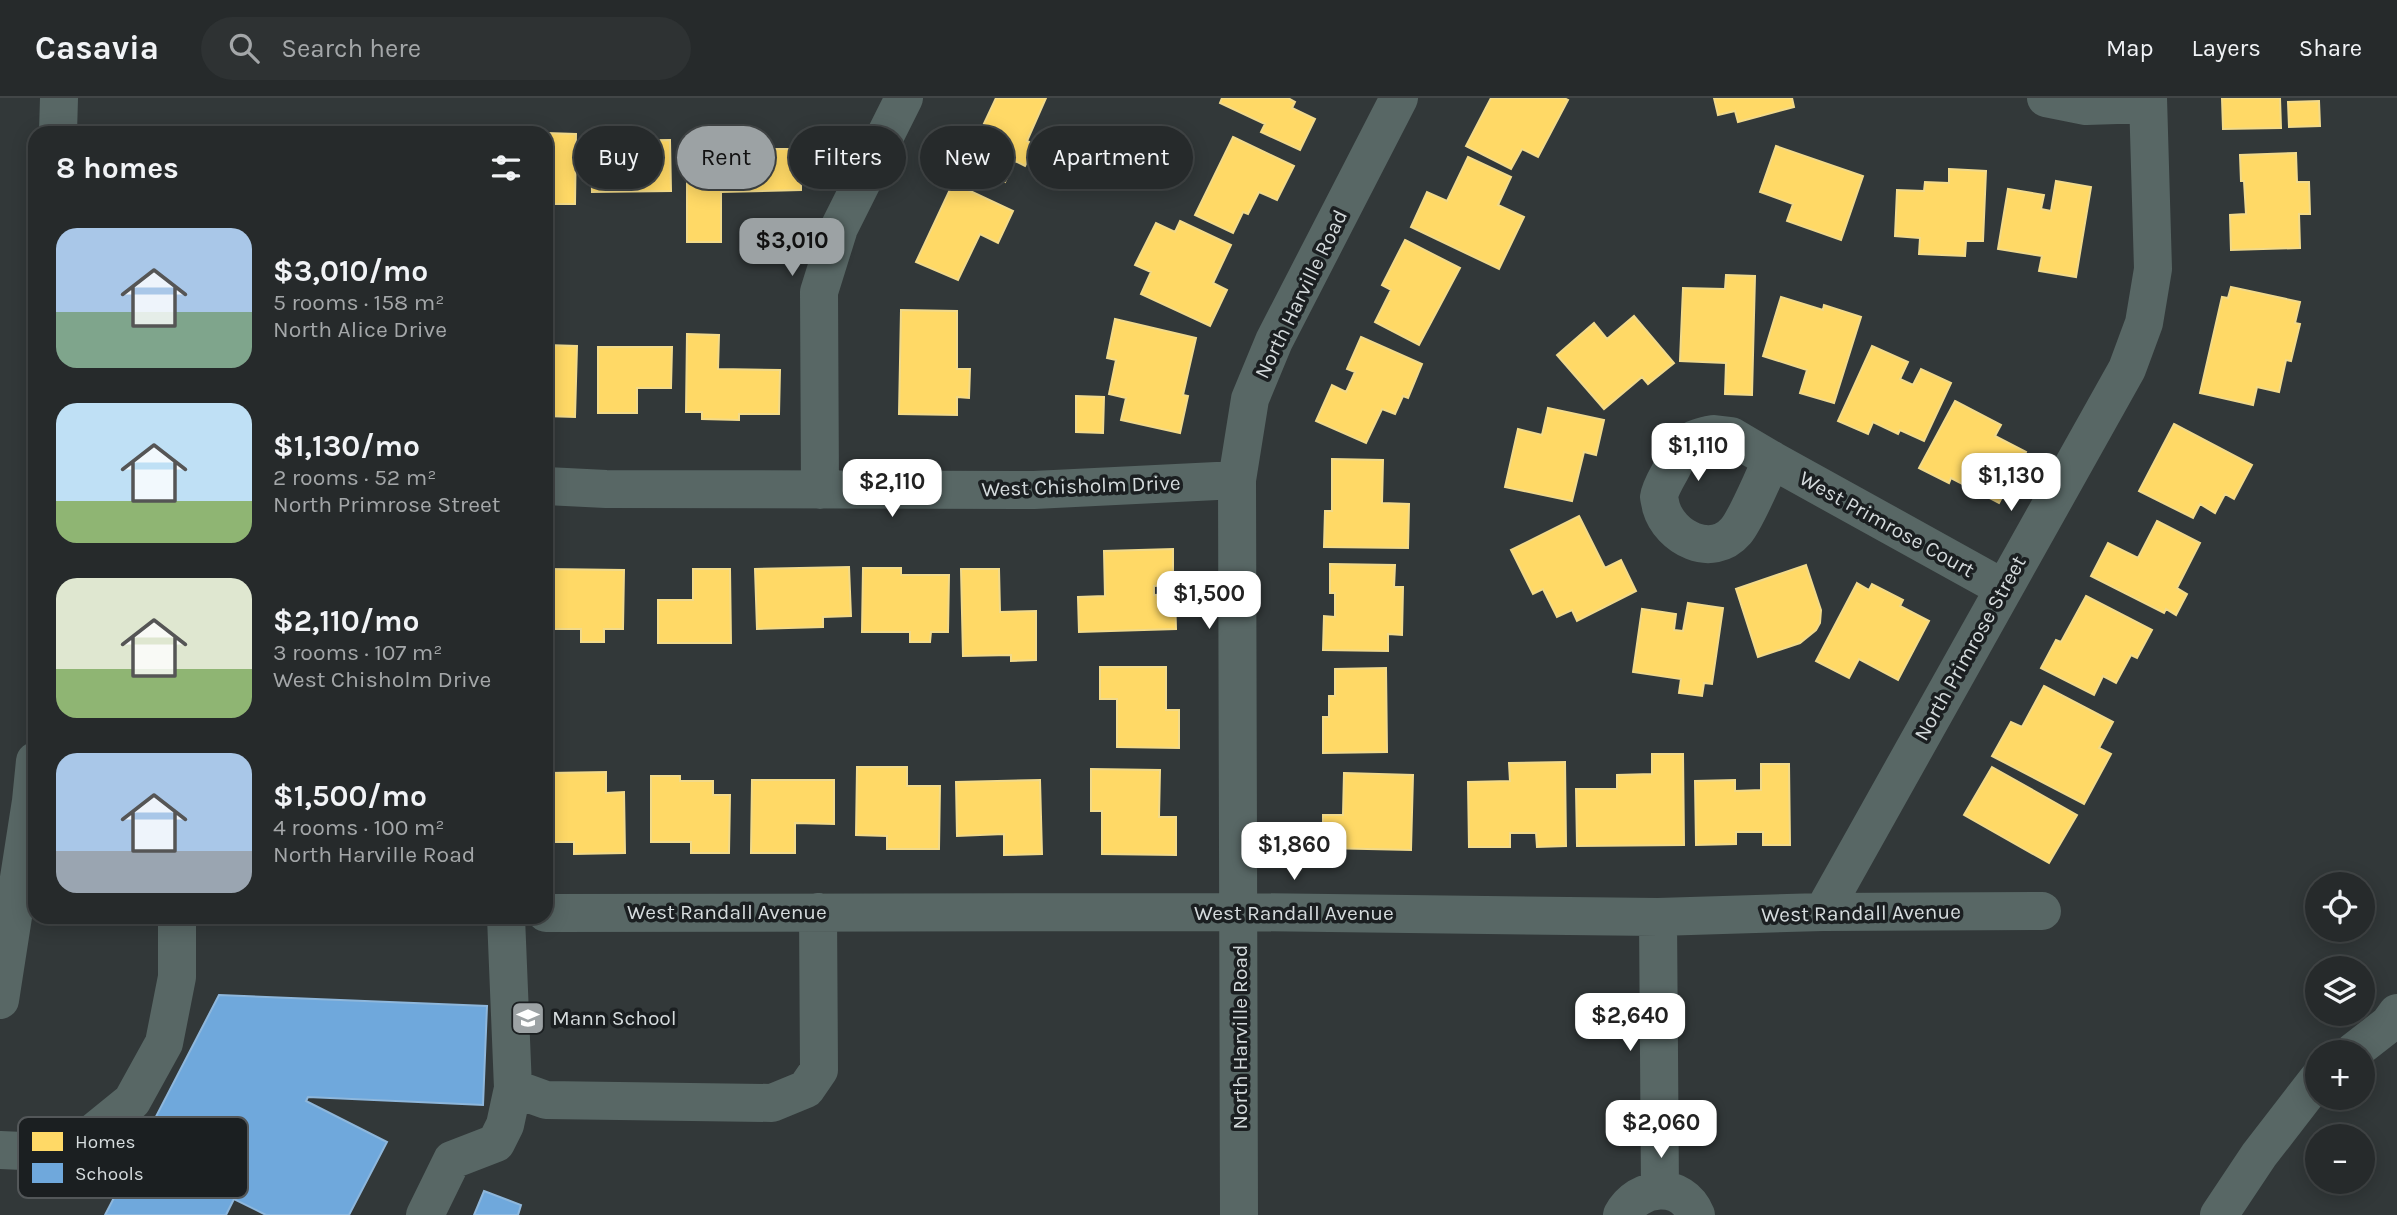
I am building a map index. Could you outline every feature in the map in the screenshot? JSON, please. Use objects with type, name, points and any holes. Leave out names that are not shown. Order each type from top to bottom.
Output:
[{"type":"street","points":[[58,126],[59,98]]},
{"type":"street","points":[[820,489],[819,292],[839,228],[904,98]]},
{"type":"street","name":"North Harville Road","points":[[1239,1215],[1237,480],[1250,399],[1274,341],[1399,98]]},
{"type":"street","points":[[2046,98],[2086,106],[2148,101]]},
{"type":"street","name":"North Primrose Street","points":[[1823,912],[2127,369],[2144,323],[2153,270],[2148,101]]},
{"type":"street","name":"West Primrose Court","points":[[1772,460],[2003,588]]},
{"type":"street","name":"West Chisholm Drive","points":[[553,486],[1034,490],[1237,480]]},
{"type":"street","points":[[0,1000],[16,915],[28,818]]},
{"type":"street","name":"West Randall Avenue","points":[[553,913],[1240,912],[1658,917],[1823,912],[2042,911]]},
{"type":"street","points":[[513,1088],[546,1100],[772,1103],[806,1089],[819,1070],[818,912]]},
{"type":"street","points":[[1658,917],[1660,1190]]},
{"type":"street","points":[[112,1117],[132,1101],[164,1043],[177,977],[177,924]]},
{"type":"street","points":[[425,1215],[452,1160],[496,1143],[505,1125],[513,1088],[506,924]]},
{"type":"street","points":[[2368,1040],[2389,1024],[2397,1013]]},
{"type":"street","points":[[2218,1215],[2259,1154],[2305,1095]]},
{"type":"street","points":[[0,1150],[18,1151]]},
{"type":"street","points":[[1622,1215],[1636,1198],[1647,1191],[1660,1190],[1674,1192],[1686,1199],[1696,1215]]},
{"type":"building: Homes","points":[[996,98],[1046,98],[1034,126],[1028,126],[1028,160],[1025,166],[1015,161],[1014,163],[1014,126],[983,126]]},
{"type":"building: Homes","points":[[1222,98],[1288,98],[1295,102],[1292,108],[1315,119],[1300,150],[1261,132],[1265,124],[1220,103]]},
{"type":"building: Homes","points":[[1491,98],[1568,100],[1538,157],[1522,149],[1511,169],[1466,146]]},
{"type":"building: Homes","points":[[1714,98],[1792,98],[1794,107],[1738,122],[1735,111],[1718,115]]},
{"type":"building: Homes","points":[[2222,98],[2280,98],[2281,128],[2223,129]]},
{"type":"building: Homes","points":[[2319,101],[2320,126],[2289,127],[2288,102]]},
{"type":"building: Homes","points":[[553,133],[574,134],[575,204],[553,204]]},
{"type":"building: Homes","points":[[1233,137],[1294,166],[1277,200],[1259,192],[1248,214],[1243,212],[1233,233],[1195,215]]},
{"type":"building: Homes","points":[[663,140],[670,140],[671,191],[592,192],[592,189],[663,189]]},
{"type":"building: Homes","points":[[1776,146],[1863,176],[1841,240],[1787,221],[1793,204],[1760,192]]},
{"type":"building: Homes","points":[[775,149],[789,149],[789,189],[801,190],[721,192],[721,242],[687,242],[687,189],[775,189]]},
{"type":"building: Homes","points":[[2296,153],[2297,182],[2309,182],[2310,214],[2299,214],[2300,248],[2231,250],[2230,215],[2246,214],[2240,155]]},
{"type":"building: Homes","points":[[1468,157],[1511,177],[1498,205],[1524,217],[1499,269],[1411,227],[1427,192],[1447,201]]},
{"type":"building: Homes","points":[[1949,169],[1986,171],[1983,241],[1966,241],[1965,256],[1919,254],[1920,238],[1895,236],[1897,190],[1924,191],[1925,182],[1949,183]]},
{"type":"building: Homes","points":[[2056,181],[2091,187],[2076,277],[2039,271],[2042,256],[1998,249],[2008,189],[2044,195],[2041,209],[2051,211]]},
{"type":"building: Homes","points":[[950,189],[966,189],[1013,211],[998,243],[980,234],[958,280],[916,262]]},
{"type":"building: Homes","points":[[1180,221],[1231,245],[1213,283],[1227,290],[1210,326],[1141,294],[1151,272],[1135,265],[1156,223],[1175,232]]},
{"type":"building: Homes","points":[[1405,240],[1460,268],[1419,345],[1375,322],[1391,290],[1382,285]]},
{"type":"building: Homes","points":[[1726,275],[1755,276],[1752,395],[1725,394],[1726,363],[1680,361],[1683,288],[1725,289]]},
{"type":"building: Homes","points":[[2231,287],[2300,302],[2295,323],[2300,324],[2291,361],[2286,360],[2279,392],[2257,387],[2253,405],[2200,393],[2222,297],[2228,298]]},
{"type":"building: Homes","points":[[1781,297],[1823,310],[1824,305],[1861,317],[1834,403],[1800,393],[1807,370],[1763,356]]},
{"type":"building: Homes","points":[[901,310],[957,311],[957,369],[970,369],[969,398],[957,397],[957,415],[899,414]]},
{"type":"building: Homes","points":[[1634,316],[1674,363],[1648,384],[1642,377],[1604,409],[1557,355],[1594,323],[1607,339]]},
{"type":"building: Homes","points":[[1115,319],[1196,338],[1183,395],[1188,396],[1180,433],[1121,420],[1126,398],[1109,394],[1116,360],[1107,358]]},
{"type":"building: Homes","points":[[687,334],[719,335],[718,369],[780,370],[779,414],[739,414],[739,420],[702,419],[702,412],[686,412]]},
{"type":"building: Homes","points":[[1361,337],[1422,364],[1408,398],[1403,396],[1395,414],[1382,409],[1366,443],[1316,421],[1332,385],[1346,392],[1355,372],[1347,369]]},
{"type":"building: Homes","points":[[553,345],[577,346],[575,417],[553,416]]},
{"type":"building: Homes","points":[[1872,346],[1908,362],[1900,379],[1913,385],[1921,369],[1951,383],[1924,441],[1900,430],[1898,434],[1873,422],[1868,434],[1838,421]]},
{"type":"building: Homes","points":[[598,347],[672,347],[671,388],[637,388],[637,413],[598,413]]},
{"type":"building: Homes","points":[[1076,396],[1104,397],[1103,433],[1076,432]]},
{"type":"building: Homes","points":[[1955,401],[2001,425],[1995,436],[2026,452],[1999,503],[1951,478],[1949,483],[1919,468]]},
{"type":"building: Homes","points":[[1548,408],[1604,420],[1596,455],[1584,452],[1572,501],[1505,487],[1518,429],[1542,435]]},
{"type":"building: Homes","points":[[2174,424],[2252,465],[2234,499],[2225,494],[2215,513],[2200,504],[2193,518],[2139,491]]},
{"type":"building: Homes","points":[[1332,459],[1383,460],[1382,503],[1409,504],[1408,548],[1324,547],[1325,511],[1332,511]]},
{"type":"building: Homes","points":[[1579,516],[1605,568],[1621,560],[1636,591],[1577,621],[1572,610],[1557,617],[1543,589],[1533,594],[1511,550]]},
{"type":"building: Homes","points":[[2157,521],[2200,543],[2177,588],[2187,594],[2176,615],[2166,609],[2164,613],[2091,576],[2108,543],[2138,558]]},
{"type":"building: Homes","points":[[1173,549],[1173,585],[1154,586],[1154,595],[1175,594],[1176,629],[1079,632],[1078,597],[1105,596],[1104,551]]},
{"type":"building: Homes","points":[[1330,564],[1395,565],[1394,587],[1403,587],[1402,635],[1388,634],[1388,651],[1323,650],[1324,616],[1335,617],[1335,593],[1330,593]]},
{"type":"building: Homes","points":[[1806,565],[1821,610],[1820,623],[1816,630],[1800,643],[1758,657],[1736,589]]},
{"type":"building: Homes","points":[[849,567],[851,616],[823,617],[823,627],[757,629],[755,569]]},
{"type":"building: Homes","points":[[863,568],[901,568],[901,575],[949,575],[948,632],[931,632],[930,642],[910,642],[910,632],[862,632]]},
{"type":"building: Homes","points":[[553,569],[624,570],[623,629],[604,629],[604,642],[581,642],[581,629],[553,629]]},
{"type":"building: Homes","points":[[693,569],[730,569],[731,643],[658,643],[658,600],[693,600]]},
{"type":"building: Homes","points":[[961,569],[999,569],[1000,612],[1036,611],[1036,660],[1011,661],[1011,655],[963,656]]},
{"type":"building: Homes","points":[[1857,583],[1869,590],[1872,584],[1903,600],[1900,606],[1929,621],[1898,680],[1859,659],[1849,678],[1816,661]]},
{"type":"building: Homes","points":[[2086,596],[2152,630],[2137,658],[2131,655],[2116,683],[2103,676],[2094,695],[2041,668],[2056,640],[2061,642]]},
{"type":"building: Homes","points":[[1688,603],[1723,608],[1712,684],[1704,683],[1702,696],[1679,693],[1681,679],[1633,672],[1642,609],[1676,614],[1674,630],[1683,631]]},
{"type":"building: Homes","points":[[1100,667],[1166,667],[1166,710],[1179,710],[1179,748],[1117,747],[1117,699],[1100,699]]},
{"type":"building: Homes","points":[[1386,668],[1387,752],[1323,753],[1323,717],[1329,717],[1329,696],[1335,696],[1335,669]]},
{"type":"building: Homes","points":[[2044,686],[2113,722],[2099,748],[2111,754],[2084,804],[1992,756],[2011,722],[2022,727]]},
{"type":"building: Homes","points":[[1652,754],[1683,754],[1684,845],[1577,846],[1576,789],[1617,789],[1617,775],[1652,774]]},
{"type":"building: Homes","points":[[1565,762],[1566,846],[1537,847],[1536,833],[1510,833],[1510,847],[1469,847],[1468,782],[1510,781],[1509,763]]},
{"type":"building: Homes","points":[[1761,764],[1789,764],[1790,845],[1763,845],[1763,832],[1736,832],[1736,844],[1696,845],[1695,781],[1735,780],[1735,791],[1761,790]]},
{"type":"building: Homes","points":[[857,767],[907,767],[907,786],[940,786],[939,849],[887,849],[887,836],[856,835]]},
{"type":"building: Homes","points":[[1992,767],[2077,815],[2049,863],[1964,815]]},
{"type":"building: Homes","points":[[1091,769],[1160,770],[1159,817],[1176,817],[1176,855],[1102,854],[1102,811],[1091,811]]},
{"type":"building: Homes","points":[[606,772],[606,793],[624,792],[625,853],[574,854],[574,842],[553,842],[553,773]]},
{"type":"building: Homes","points":[[1344,773],[1413,775],[1411,850],[1323,848],[1323,815],[1343,815]]},
{"type":"building: Homes","points":[[651,776],[680,776],[680,781],[713,781],[713,795],[730,795],[729,853],[691,853],[691,842],[651,842]]},
{"type":"building: Homes","points":[[752,780],[834,780],[834,824],[795,823],[795,853],[751,853]]},
{"type":"building: Homes","points":[[1040,780],[1042,854],[1004,855],[1004,834],[957,836],[956,782]]},
{"type":"building: Schools","points":[[219,995],[487,1006],[483,1105],[308,1097],[306,1101],[387,1142],[349,1215],[266,1215],[234,1199],[226,1215],[105,1215],[114,1198],[248,1198],[248,1117],[156,1117]]},
{"type":"building: Schools","points":[[484,1191],[521,1205],[518,1215],[474,1215]]},
{"type":"place","name":"Mann School","points":[[528,1018]]}]
